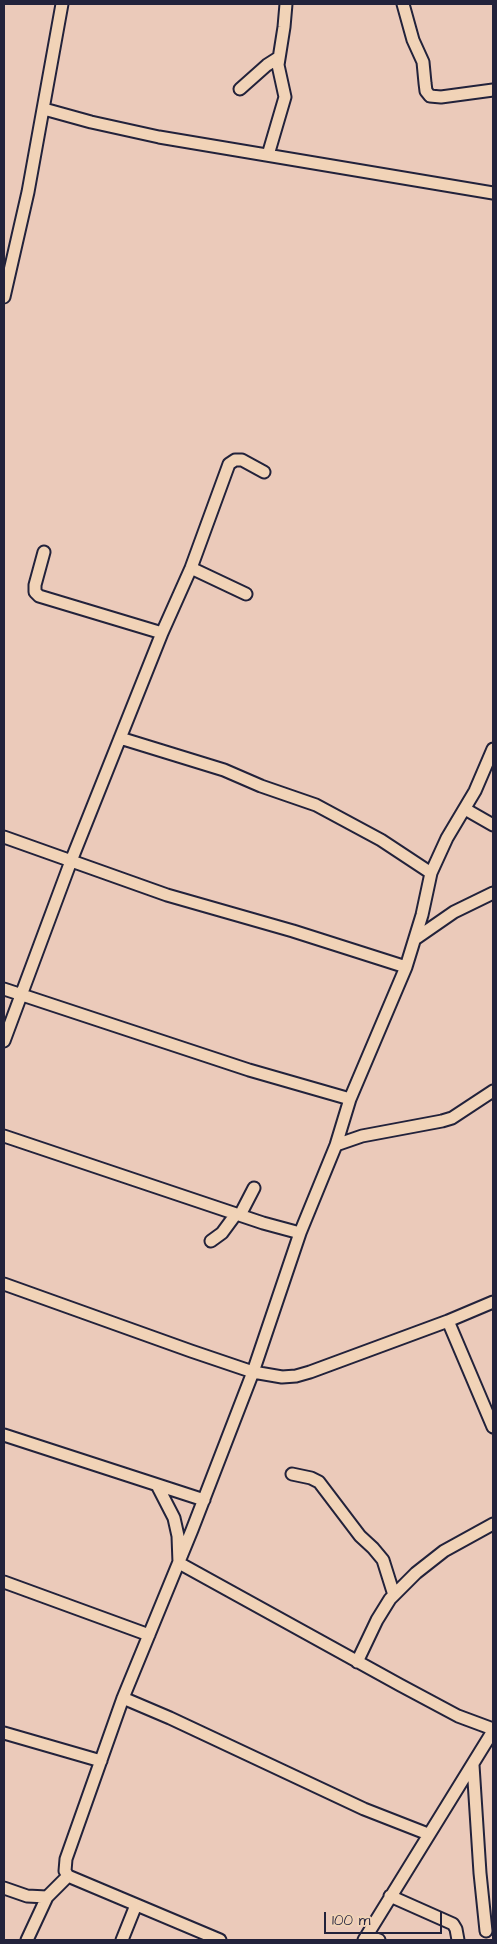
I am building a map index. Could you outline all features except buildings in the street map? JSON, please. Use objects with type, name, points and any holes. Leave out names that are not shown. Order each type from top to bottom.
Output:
[{"type":"street","points":[[4,296],[28,192],[62,4]]},
{"type":"street","points":[[268,154],[284,97],[278,58],[286,4]]},
{"type":"street","points":[[403,4],[413,40],[423,62],[426,91],[430,96],[441,97],[493,90]]},
{"type":"street","points":[[240,89],[267,64],[278,58]]},
{"type":"street","points":[[44,109],[91,122],[159,137],[490,191]]},
{"type":"street","points":[[4,1041],[71,861],[162,633],[191,568],[231,462],[242,460],[264,472]]},
{"type":"street","points":[[44,552],[35,585],[35,592],[39,596],[162,633]]},
{"type":"street","points":[[191,568],[246,594]]},
{"type":"street","points":[[120,738],[224,770],[261,786],[316,805],[381,840],[431,873]]},
{"type":"street","points":[[68,1876],[65,1866],[68,1850],[123,1698],[204,1500],[253,1372],[300,1233],[336,1145],[350,1100],[406,967],[415,939],[431,873],[447,838],[465,809],[493,749]]},
{"type":"street","points":[[465,809],[493,825]]},
{"type":"street","points":[[4,837],[167,895],[294,931],[406,967]]},
{"type":"street","points":[[415,939],[454,912],[493,893]]},
{"type":"street","points":[[4,989],[249,1070],[350,1100]]},
{"type":"street","points":[[336,1145],[362,1136],[447,1120],[493,1091]]},
{"type":"street","points":[[4,1136],[300,1233]]},
{"type":"street","points":[[211,1241],[222,1233],[238,1214],[254,1188]]},
{"type":"street","points":[[4,1284],[253,1372],[271,1376],[296,1376],[448,1321],[493,1302]]},
{"type":"street","points":[[448,1321],[490,1410],[493,1427]]},
{"type":"street","points":[[4,1435],[204,1500]]},
{"type":"street","points":[[292,1474],[311,1478],[319,1482],[360,1536],[383,1560],[394,1595]]},
{"type":"street","points":[[157,1485],[174,1518],[178,1536],[178,1563]]},
{"type":"street","points":[[357,1662],[385,1605],[394,1595],[416,1573],[444,1551],[493,1524]]},
{"type":"street","points":[[178,1563],[458,1716],[493,1730],[366,1938],[380,1940]]},
{"type":"street","points":[[4,1582],[149,1635]]},
{"type":"street","points":[[123,1698],[170,1718],[364,1810],[428,1834]]},
{"type":"street","points":[[4,1733],[101,1761]]},
{"type":"street","points":[[473,1765],[480,1874],[489,1932]]},
{"type":"street","points":[[27,1940],[47,1897],[68,1876]]},
{"type":"street","points":[[68,1876],[220,1940]]},
{"type":"street","points":[[4,1888],[27,1896],[47,1897]]},
{"type":"street","points":[[390,1896],[453,1924],[458,1940]]},
{"type":"street","points":[[122,1940],[136,1905]]}]
